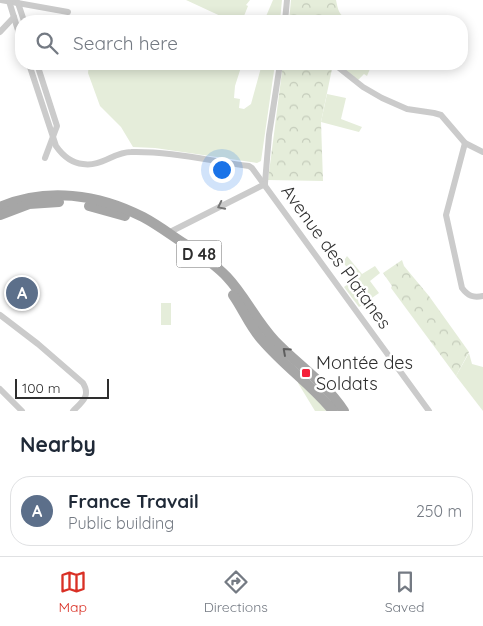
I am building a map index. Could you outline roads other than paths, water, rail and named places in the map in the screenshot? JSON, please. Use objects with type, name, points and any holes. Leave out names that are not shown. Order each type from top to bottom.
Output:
[{"type":"main road","name":"D 48","points":[[0,206],[33,196],[75,196],[106,203],[143,217],[208,260],[226,276],[242,295],[265,330],[326,388],[344,411]]},
{"type":"main road","name":"D 48","points":[[0,215],[34,203],[65,202],[84,204],[120,214],[148,228],[204,266],[222,281],[233,294],[261,340],[334,411]]},
{"type":"street","points":[[1,0],[68,12]]},
{"type":"street","points":[[286,15],[287,0]]},
{"type":"street","points":[[9,1],[15,21]]},
{"type":"street","points":[[18,3],[22,15]]},
{"type":"street","points":[[0,32],[14,18]]},
{"type":"street","points":[[31,70],[52,138],[61,153],[79,164],[100,163],[126,152],[152,152],[249,166],[265,184]]},
{"type":"street","points":[[39,70],[57,126],[45,158]]},
{"type":"street","points":[[265,184],[269,135],[279,70]]},
{"type":"street","points":[[342,70],[382,98],[407,109],[434,112],[441,115],[465,143],[483,152]]},
{"type":"street","points":[[465,143],[446,218],[462,288],[468,295],[473,297],[483,296]]},
{"type":"street","name":"Avenue des Platanes","points":[[168,233],[265,184],[430,411]]},
{"type":"street","points":[[0,315],[38,344],[83,383],[87,392],[86,396],[84,401],[73,411]]},
{"type":"street","points":[[0,389],[22,411]]},
{"type":"place","name":"France Travail","points":[[22,293]]},
{"type":"place","name":"Montée des Soldats","points":[[306,373]]}]
